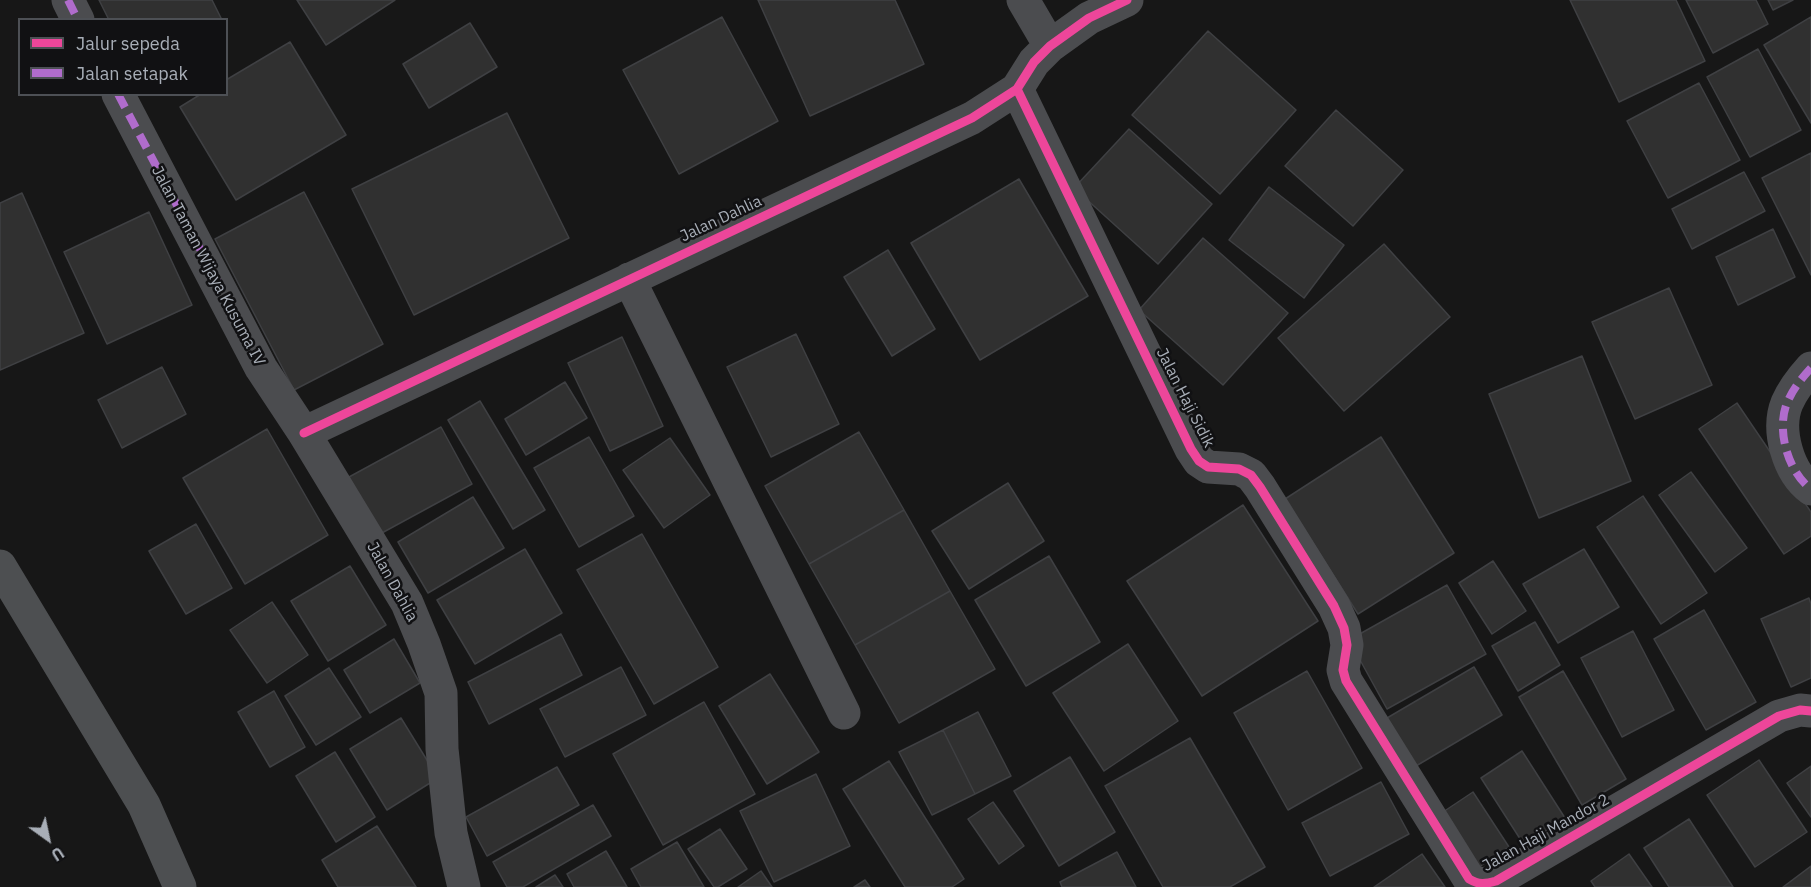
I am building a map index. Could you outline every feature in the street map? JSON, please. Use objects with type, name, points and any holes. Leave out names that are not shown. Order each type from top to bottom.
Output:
[{"type":"highway","points":[[0,566],[144,805],[180,887]]},
{"type":"street","points":[[68,0],[77,18]]},
{"type":"street","points":[[1023,0],[1050,46]]},
{"type":"street","name":"Jalan Dahlia","points":[[464,887],[451,834],[442,749],[441,693],[428,653],[407,603],[304,433],[972,118],[1017,89],[1034,62],[1050,46],[1089,18],[1126,0]]},
{"type":"street","name":"Jalan Haji Sidik","points":[[1017,89],[1191,449],[1199,461],[1208,467],[1239,469],[1251,476],[1334,606],[1344,628],[1347,645],[1342,669],[1346,681]]},
{"type":"street","name":"Jalan Taman Wijaya Kusuma IV","points":[[119,96],[261,368],[304,433]]},
{"type":"street","points":[[629,279],[844,712]]},
{"type":"street","points":[[1811,368],[1797,384],[1786,405],[1784,426],[1786,446],[1792,466],[1805,485],[1811,489]]},
{"type":"street","name":"Jalan Haji Mandor 2","points":[[1346,681],[1468,879],[1476,884],[1496,881],[1779,716],[1800,710],[1811,711]]},
{"type":"building","points":[[99,0],[212,0],[221,18],[108,18]]},
{"type":"building","points":[[297,0],[395,0],[326,45]]},
{"type":"building","points":[[758,0],[895,0],[924,64],[810,116]]},
{"type":"building","points":[[1570,0],[1676,0],[1705,61],[1619,102]]},
{"type":"building","points":[[1686,0],[1756,0],[1768,24],[1713,53]]},
{"type":"building","points":[[1768,0],[1793,0],[1773,10]]},
{"type":"building","points":[[722,17],[778,121],[679,174],[623,70]]},
{"type":"building","points":[[1811,17],[1811,123],[1764,45]]},
{"type":"building","points":[[470,23],[497,67],[429,108],[403,64]]},
{"type":"building","points":[[1208,31],[1296,110],[1220,194],[1132,115]]},
{"type":"building","points":[[290,42],[346,135],[236,200],[180,107],[198,96],[228,96],[228,79]]},
{"type":"building","points":[[1758,49],[1801,130],[1750,157],[1707,77]]},
{"type":"building","points":[[1699,83],[1740,160],[1668,198],[1627,121]]},
{"type":"building","points":[[1336,110],[1403,170],[1353,226],[1285,166]]},
{"type":"building","points":[[507,113],[569,238],[414,315],[352,189]]},
{"type":"building","points":[[1129,129],[1212,204],[1158,264],[1074,188]]},
{"type":"building","points":[[1811,153],[1811,275],[1762,178]]},
{"type":"building","points":[[1744,172],[1765,211],[1692,249],[1672,209]]},
{"type":"building","points":[[1019,179],[1088,296],[980,360],[911,243]]},
{"type":"building","points":[[1269,187],[1344,245],[1304,298],[1229,240]]},
{"type":"building","points":[[304,192],[383,344],[294,390],[215,239]]},
{"type":"building","points":[[22,193],[84,333],[0,370],[0,203]]},
{"type":"building","points":[[149,212],[192,305],[107,344],[64,252]]},
{"type":"building","points":[[1773,229],[1795,277],[1738,305],[1716,257]]},
{"type":"building","points":[[1203,238],[1288,313],[1223,385],[1139,310]]},
{"type":"building","points":[[1384,244],[1450,317],[1344,411],[1278,338]]},
{"type":"building","points":[[888,250],[935,329],[892,356],[844,277]]},
{"type":"building","points":[[1669,288],[1712,385],[1635,419],[1592,322]]},
{"type":"building","points":[[796,334],[839,424],[771,457],[727,367]]},
{"type":"building","points":[[622,337],[663,426],[610,451],[568,363]]},
{"type":"building","points":[[1582,356],[1631,481],[1539,518],[1489,394]]},
{"type":"building","points":[[162,367],[186,414],[122,448],[98,400]]},
{"type":"building","points":[[565,382],[587,418],[526,455],[505,419]]},
{"type":"building","points":[[480,401],[545,510],[513,529],[448,420]]},
{"type":"building","points":[[1737,403],[1811,512],[1811,536],[1784,554],[1699,429]]},
{"type":"building","points":[[441,427],[472,484],[380,534],[349,477]]},
{"type":"building","points":[[267,429],[328,535],[245,584],[183,478]]},
{"type":"building","points":[[859,432],[904,510],[809,564],[765,486]]},
{"type":"building","points":[[589,437],[634,516],[579,547],[534,468]]},
{"type":"building","points":[[1381,437],[1454,553],[1358,614],[1285,499]]},
{"type":"building","points":[[670,438],[710,495],[664,528],[623,470]]},
{"type":"building","points":[[1691,472],[1747,548],[1715,572],[1659,495]]},
{"type":"building","points":[[1008,483],[1044,541],[969,589],[932,531]]},
{"type":"building","points":[[1643,496],[1707,593],[1661,624],[1597,527]]},
{"type":"building","points":[[473,497],[504,548],[428,593],[398,542]]},
{"type":"building","points":[[1243,505],[1318,621],[1202,696],[1127,581]]},
{"type":"building","points":[[904,510],[950,591],[855,645],[809,564]]},
{"type":"building","points":[[196,524],[232,588],[186,614],[149,551]]},
{"type":"building","points":[[642,534],[718,667],[654,704],[577,570]]},
{"type":"building","points":[[525,549],[562,613],[475,664],[437,600]]},
{"type":"building","points":[[1584,549],[1619,607],[1558,643],[1523,584]]},
{"type":"building","points":[[1049,556],[1100,642],[1026,686],[975,600]]},
{"type":"building","points":[[1493,561],[1526,611],[1492,634],[1459,583]]},
{"type":"building","points":[[350,566],[386,625],[328,661],[291,601]]},
{"type":"building","points":[[1447,585],[1486,654],[1387,709],[1349,640]]},
{"type":"building","points":[[950,591],[995,669],[899,723],[855,645]]},
{"type":"building","points":[[1809,598],[1811,604],[1811,678],[1791,687],[1761,619]]},
{"type":"building","points":[[272,602],[308,655],[267,683],[230,630]]},
{"type":"building","points":[[1704,610],[1756,702],[1706,730],[1654,639]]},
{"type":"building","points":[[1535,622],[1560,665],[1518,691],[1492,646]]},
{"type":"building","points":[[1633,631],[1674,710],[1622,737],[1581,658]]},
{"type":"building","points":[[561,634],[582,675],[489,724],[468,682]]},
{"type":"building","points":[[394,639],[420,683],[370,713],[344,670]]},
{"type":"building","points":[[1128,644],[1178,721],[1104,771],[1053,693]]},
{"type":"building","points":[[621,667],[646,715],[565,757],[540,709]]},
{"type":"building","points":[[1474,667],[1502,715],[1416,766],[1387,718]]},
{"type":"building","points":[[329,668],[361,717],[316,745],[285,696]]},
{"type":"building","points":[[1307,671],[1362,768],[1288,810],[1234,713]]},
{"type":"building","points":[[1563,671],[1626,779],[1582,805],[1519,697]]},
{"type":"building","points":[[770,674],[819,752],[767,784],[719,706]]},
{"type":"building","points":[[274,691],[305,747],[270,767],[238,712]]},
{"type":"building","points":[[704,702],[755,794],[663,845],[613,754]]},
{"type":"building","points":[[978,712],[1011,776],[975,794],[943,730]]},
{"type":"building","points":[[401,718],[438,778],[387,810],[350,749]]},
{"type":"building","points":[[943,730],[975,794],[932,815],[899,752]]},
{"type":"building","points":[[1190,738],[1265,867],[1230,887],[1163,887],[1105,786]]},
{"type":"building","points":[[1522,751],[1565,818],[1524,845],[1481,778]]},
{"type":"building","points":[[335,752],[375,817],[336,842],[296,776]]},
{"type":"building","points":[[1070,757],[1115,832],[1059,866],[1014,791]]},
{"type":"building","points":[[1759,760],[1807,832],[1755,867],[1707,795]]},
{"type":"building","points":[[889,761],[964,879],[952,887],[905,887],[843,789]]},
{"type":"building","points":[[1811,766],[1811,817],[1787,783]]},
{"type":"building","points":[[557,767],[579,805],[487,856],[466,817]]},
{"type":"building","points":[[816,774],[850,846],[774,882],[740,811]]},
{"type":"building","points":[[1381,782],[1409,834],[1330,876],[1302,823]]},
{"type":"building","points":[[1473,792],[1509,847],[1473,871],[1437,816]]},
{"type":"building","points":[[993,802],[1024,846],[999,864],[968,819]]},
{"type":"building","points":[[593,805],[611,836],[523,887],[507,887],[493,862]]},
{"type":"building","points":[[1689,819],[1733,887],[1669,887],[1644,848]]},
{"type":"building","points":[[377,826],[416,887],[338,887],[322,860]]},
{"type":"building","points":[[720,829],[747,869],[718,887],[714,887],[688,849]]},
{"type":"building","points":[[677,842],[704,887],[641,887],[631,869]]},
{"type":"building","points":[[606,851],[627,887],[574,887],[567,874]]},
{"type":"building","points":[[1117,852],[1136,887],[1062,887],[1060,882]]},
{"type":"building","points":[[1422,854],[1445,887],[1374,887]]},
{"type":"building","points":[[1629,854],[1652,887],[1595,887],[1591,881]]},
{"type":"building","points":[[1811,866],[1811,887],[1783,887]]},
{"type":"building","points":[[761,871],[772,887],[738,887]]},
{"type":"building","points":[[555,875],[563,887],[536,887]]},
{"type":"building","points":[[865,880],[870,887],[854,887]]},
{"type":"marked path","points":[[68,0],[77,18]]},
{"type":"marked path","points":[[119,96],[226,298]]},
{"type":"marked path","points":[[1811,368],[1789,398],[1783,425],[1786,450],[1790,461],[1803,482],[1811,489]]},
{"type":"cycle path","points":[[304,433],[972,118],[1017,89],[1034,62],[1050,46],[1089,18],[1127,0]]},
{"type":"cycle path","points":[[1017,89],[1191,449],[1199,461],[1208,467],[1239,469],[1251,475],[1260,487],[1334,606],[1344,628],[1347,645],[1343,670],[1346,681],[1469,879],[1482,883],[1496,881],[1779,716],[1800,710],[1811,711]]}]
